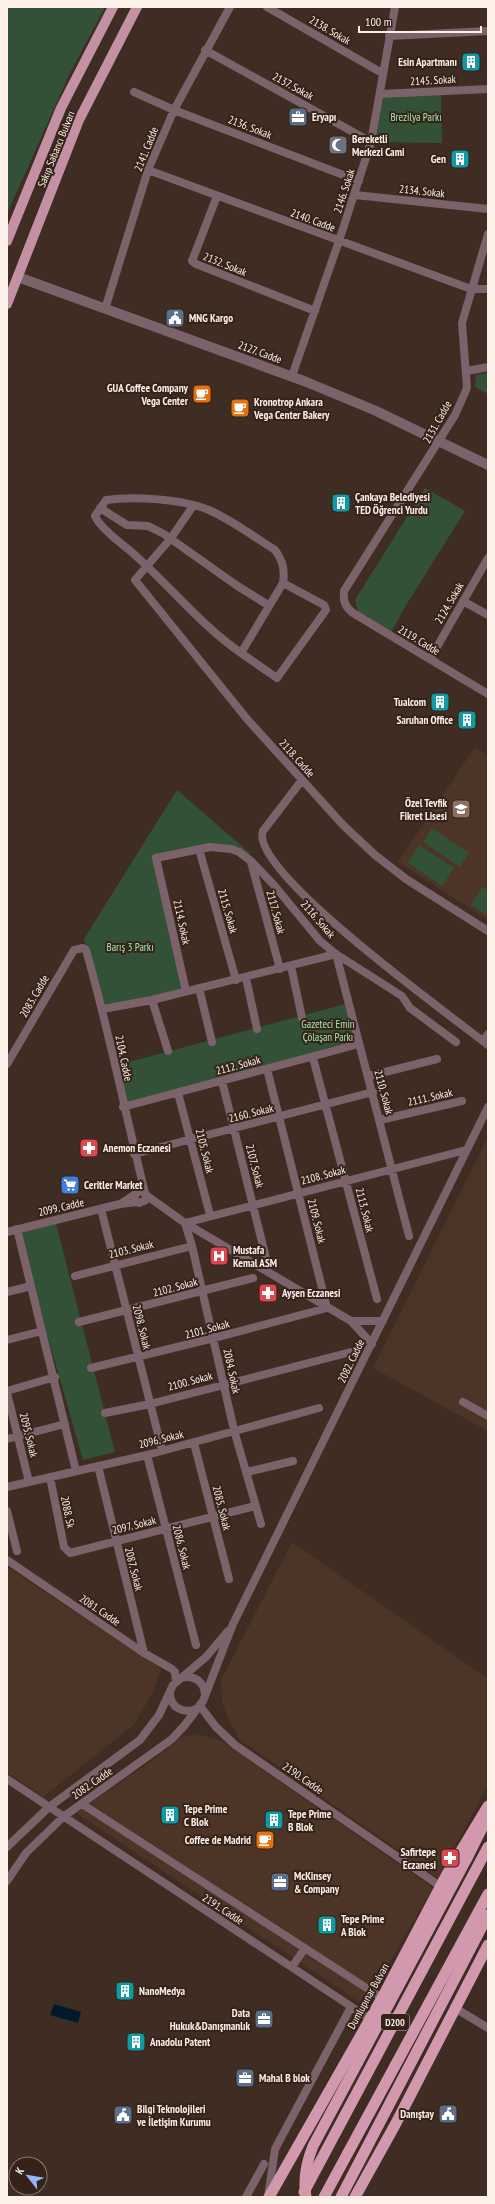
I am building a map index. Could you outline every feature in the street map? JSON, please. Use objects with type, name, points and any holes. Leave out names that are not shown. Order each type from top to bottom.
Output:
[{"type":"highway","name":"Dumlupınar Bulvarı","points":[[268,2197],[382,1998],[440,1886],[488,1806]]},
{"type":"highway","points":[[306,2197],[304,2184],[306,2165],[313,2146],[488,1816]]},
{"type":"highway","name":"D200","points":[[301,2197],[488,1847]]},
{"type":"highway","name":"D200","points":[[324,2197],[488,1894]]},
{"type":"highway","points":[[341,2197],[488,1915]]},
{"type":"highway","points":[[355,2197],[395,2125],[488,1945]]},
{"type":"main road","name":"Sakıp Sabancı Bulvarı","points":[[7,241],[62,108],[113,7]]},
{"type":"main road","name":"Sakıp Sabancı Bulvarı","points":[[7,304],[79,120],[137,7]]},
{"type":"street","name":"2141. Cadde","points":[[105,309],[148,170],[174,110],[205,50],[230,7]]},
{"type":"street","name":"2138. Sokak","points":[[267,7],[382,73]]},
{"type":"street","name":"2146. Sokak","points":[[292,376],[355,195],[371,142],[394,8]]},
{"type":"street","points":[[389,36],[488,31]]},
{"type":"street","name":"2137. Sokak","points":[[205,50],[371,142]]},
{"type":"street","name":"2145. Sokak","points":[[380,94],[488,89]]},
{"type":"street","name":"2136. Sokak","points":[[134,92],[174,110],[359,181]]},
{"type":"street","name":"2140. Cadde","points":[[148,170],[471,289],[488,289]]},
{"type":"street","name":"2134. Sokak","points":[[355,195],[488,209]]},
{"type":"street","name":"2132. Sokak","points":[[216,196],[192,257],[192,261],[196,264],[315,311]]},
{"type":"street","name":"2131. Cadde","points":[[344,601],[344,591],[440,442],[456,415],[467,388],[467,370],[462,323],[488,234]]},
{"type":"street","name":"2127. Cadde","points":[[18,277],[292,376],[374,410],[488,465]]},
{"type":"street","points":[[467,370],[488,367]]},
{"type":"street","points":[[241,653],[268,605],[283,583],[285,574],[282,559],[275,550],[210,511],[193,506],[123,498],[106,500],[95,516],[96,520],[147,565],[224,642],[275,677],[280,676],[326,610],[324,605],[283,583]]},
{"type":"street","points":[[147,565],[171,538],[193,506]]},
{"type":"street","points":[[100,508],[127,524],[148,526],[171,538],[231,582],[268,605]]},
{"type":"street","name":"2124. Sokak","points":[[430,659],[488,558]]},
{"type":"street","name":"2118. Cadde","points":[[147,565],[135,580],[247,719],[343,825],[385,864],[488,931]]},
{"type":"street","name":"2119. Cadde","points":[[344,601],[350,610],[488,694]]},
{"type":"street","points":[[463,601],[488,615]]},
{"type":"street","points":[[302,780],[263,831],[261,839],[265,850],[306,898],[344,933],[485,1043],[488,1034]]},
{"type":"street","name":"2116. Sokak","points":[[156,858],[210,847],[231,849],[251,861],[320,941],[336,954],[402,996],[410,1008],[456,1042]]},
{"type":"street","name":"2115. Sokak","points":[[199,849],[236,980]]},
{"type":"street","name":"2114. Sokak","points":[[156,858],[186,991]]},
{"type":"street","name":"2117. Sokak","points":[[251,861],[280,969]]},
{"type":"street","name":"2083. Cadde","points":[[7,1064],[74,950],[82,948],[86,950]]},
{"type":"street","name":"2104. Cadde","points":[[86,950],[103,1009],[123,1107],[134,1154],[146,1194]]},
{"type":"street","points":[[103,1009],[152,1000],[246,978],[336,954]]},
{"type":"street","name":"2110. Sokak","points":[[336,954],[359,1044],[369,1076],[409,1236]]},
{"type":"street","points":[[291,966],[302,1018]]},
{"type":"street","points":[[246,978],[257,1029]]},
{"type":"street","points":[[200,988],[212,1042]]},
{"type":"street","points":[[152,1000],[168,1051]]},
{"type":"street","name":"2112. Sokak","points":[[123,1107],[313,1058],[359,1044]]},
{"type":"street","name":"2113. Sokak","points":[[313,1058],[377,1299]]},
{"type":"street","points":[[369,1076],[437,1059]]},
{"type":"street","name":"2109. Sokak","points":[[267,1069],[327,1308]]},
{"type":"street","name":"2107. Sokak","points":[[222,1081],[254,1204],[266,1258]]},
{"type":"street","name":"2160. Sokak","points":[[134,1154],[279,1118],[373,1092]]},
{"type":"street","name":"2105. Sokak","points":[[178,1093],[210,1215]]},
{"type":"street","name":"2111. Sokak","points":[[380,1120],[462,1101]]},
{"type":"street","name":"2082. Cadde","points":[[7,1881],[26,1853],[63,1817],[172,1739],[198,1708],[205,1696],[233,1624],[488,1107]]},
{"type":"street","name":"2108. Sokak","points":[[185,1223],[210,1215],[466,1150]]},
{"type":"street","name":"2104. Cadde","points":[[137,1199],[139,1170]]},
{"type":"street","points":[[137,1199],[146,1200],[146,1194]]},
{"type":"street","points":[[146,1194],[162,1208],[185,1223],[351,1321],[372,1344]]},
{"type":"street","points":[[137,1199],[162,1208]]},
{"type":"street","name":"2099. Cadde","points":[[7,1232],[137,1199]]},
{"type":"street","name":"2098. Sokak","points":[[101,1209],[162,1450]]},
{"type":"street","name":"2084. Sokak","points":[[185,1223],[214,1338],[234,1430],[261,1524]]},
{"type":"street","points":[[17,1229],[55,1377],[76,1471]]},
{"type":"street","name":"2103. Sokak","points":[[75,1276],[116,1264],[192,1246]]},
{"type":"street","name":"2102. Sokak","points":[[80,1322],[253,1278]]},
{"type":"street","points":[[7,1292],[31,1286]]},
{"type":"street","name":"2101. Sokak","points":[[91,1368],[138,1358],[327,1308]]},
{"type":"street","points":[[351,1321],[383,1321]]},
{"type":"street","points":[[7,1340],[42,1330]]},
{"type":"street","name":"2100. Sokak","points":[[105,1413],[150,1404],[351,1352]]},
{"type":"street","points":[[7,1392],[55,1377]]},
{"type":"street","name":"2095. Sokak","points":[[7,1392],[19,1436],[29,1482]]},
{"type":"street","points":[[463,1402],[488,1416]]},
{"type":"street","name":"2096. Sokak","points":[[7,1487],[147,1454],[319,1408]]},
{"type":"street","points":[[7,1439],[65,1424]]},
{"type":"street","name":"2085. Sokak","points":[[194,1442],[229,1579]]},
{"type":"street","name":"2086. Sokak","points":[[147,1454],[196,1645]]},
{"type":"street","points":[[247,1472],[293,1461]]},
{"type":"street","name":"2087. Sokak","points":[[98,1466],[115,1541],[144,1653]]},
{"type":"street","name":"2088. Sk","points":[[50,1477],[66,1550]]},
{"type":"street","name":"2097. Sokak","points":[[66,1550],[72,1553],[255,1506]]},
{"type":"street","points":[[7,1511],[17,1551]]},
{"type":"street","name":"2081. Cadde","points":[[7,1560],[144,1653],[172,1669],[175,1672],[176,1681]]},
{"type":"street","name":"2082. Cadde","points":[[7,1847],[49,1807],[140,1740],[159,1715],[170,1690],[176,1681],[206,1657],[233,1624]]},
{"type":"street","points":[[176,1681],[182,1677],[194,1678],[203,1685],[205,1696]]},
{"type":"street","points":[[170,1690],[170,1696],[175,1707],[185,1712],[198,1708]]},
{"type":"street","name":"2190. Cadde","points":[[198,1708],[235,1745],[440,1886]]},
{"type":"street","name":"2191. Cadde","points":[[7,1779],[370,2019]]},
{"type":"street","points":[[82,1804],[382,1998]]},
{"type":"street","points":[[292,1967],[305,1948]]},
{"type":"street","points":[[268,2197],[273,2161],[279,2141],[351,2007]]},
{"type":"street","points":[[455,2008],[488,2028]]},
{"type":"street","points":[[246,2197],[264,2164]]},
{"type":"shaded area","name":"Özel Tevfik Fikret Lisesi","points":[[475,747],[488,756],[488,920],[398,862]]},
{"type":"shaded area","points":[[488,1137],[488,1431],[373,1368]]},
{"type":"shaded area","points":[[292,1542],[488,1679],[488,1785],[438,1878],[239,1739],[228,1718],[222,1701],[221,1680]]},
{"type":"shaded area","points":[[7,1567],[161,1669],[152,1694],[134,1725],[43,1797],[7,1772]]},
{"type":"shaded area","points":[[201,1735],[220,1740],[433,1888],[364,2005],[76,1813],[145,1766],[184,1736]]},
{"type":"green space","points":[[7,7],[105,7],[69,75],[7,214]]},
{"type":"green space","name":"Brezilya Parkı","points":[[441,91],[442,143],[371,142],[380,94]]},
{"type":"green space","points":[[488,373],[488,394],[475,387],[476,375]]},
{"type":"green space","points":[[425,488],[465,511],[408,602],[390,634],[359,615],[355,600]]},
{"type":"green space","name":"Barış 3 Parkı","points":[[177,790],[251,854],[210,847],[156,858],[186,991],[103,1009],[84,939]]},
{"type":"green space","points":[[432,828],[469,853],[460,867],[423,842]]},
{"type":"green space","points":[[419,845],[454,868],[442,886],[408,863]]},
{"type":"green space","points":[[483,886],[488,890],[488,916],[471,905]]},
{"type":"green space","name":"Gazeteci Emin Çölaşan Parkı","points":[[349,1003],[359,1044],[123,1107],[114,1066]]},
{"type":"green space","points":[[55,1220],[115,1452],[83,1460],[17,1229]]},
{"type":"water","points":[[54,2004],[81,2012],[78,2023],[50,2015]]},
{"type":"place","name":"Esin Apartmanı","points":[[471,62]]},
{"type":"place","name":"Eryapı","points":[[298,117]]},
{"type":"place","name":"Bereketli Merkezi Cami","points":[[338,145]]},
{"type":"place","name":"Gen","points":[[460,159]]},
{"type":"place","name":"MNG Kargo","points":[[175,318]]},
{"type":"place","name":"GUA Coffee Company Vega Center","points":[[202,394]]},
{"type":"place","name":"Kronotrop Ankara Vega Center Bakery","points":[[240,408]]},
{"type":"place","name":"Çankaya Belediyesi TED Öğrenci Yurdu","points":[[341,503]]},
{"type":"place","name":"Tualcom","points":[[440,702]]},
{"type":"place","name":"Saruhan Office","points":[[467,720]]},
{"type":"place","name":"Özel Tevfik Fikret Lisesi","points":[[461,809]]},
{"type":"place","name":"Anemon Eczanesi","points":[[89,1148]]},
{"type":"place","name":"Ceritler Market","points":[[70,1185]]},
{"type":"place","name":"Mustafa Kemal ASM","points":[[219,1256]]},
{"type":"place","name":"Ayşen Eczanesi","points":[[268,1293]]},
{"type":"place","name":"Tepe Prime C Blok","points":[[170,1815]]},
{"type":"place","name":"Tepe Prime B Blok","points":[[274,1820]]},
{"type":"place","name":"Coffee de Madrid","points":[[265,1840]]},
{"type":"place","name":"Safirtepe Eczanesi","points":[[450,1858]]},
{"type":"place","name":"McKinsey & Company","points":[[280,1882]]},
{"type":"place","name":"Tepe Prime A Blok","points":[[327,1925]]},
{"type":"place","name":"NanoMedya","points":[[125,1991]]},
{"type":"place","name":"Data Hukuk&Danışmanlık","points":[[264,2019]]},
{"type":"place","name":"Anadolu Patent","points":[[136,2042]]},
{"type":"place","name":"Mahal B blok","points":[[245,2078]]},
{"type":"place","name":"Danıştay","points":[[448,2114]]},
{"type":"place","name":"Bilgi Teknolojileri ve İletişim Kurumu","points":[[123,2115]]}]
